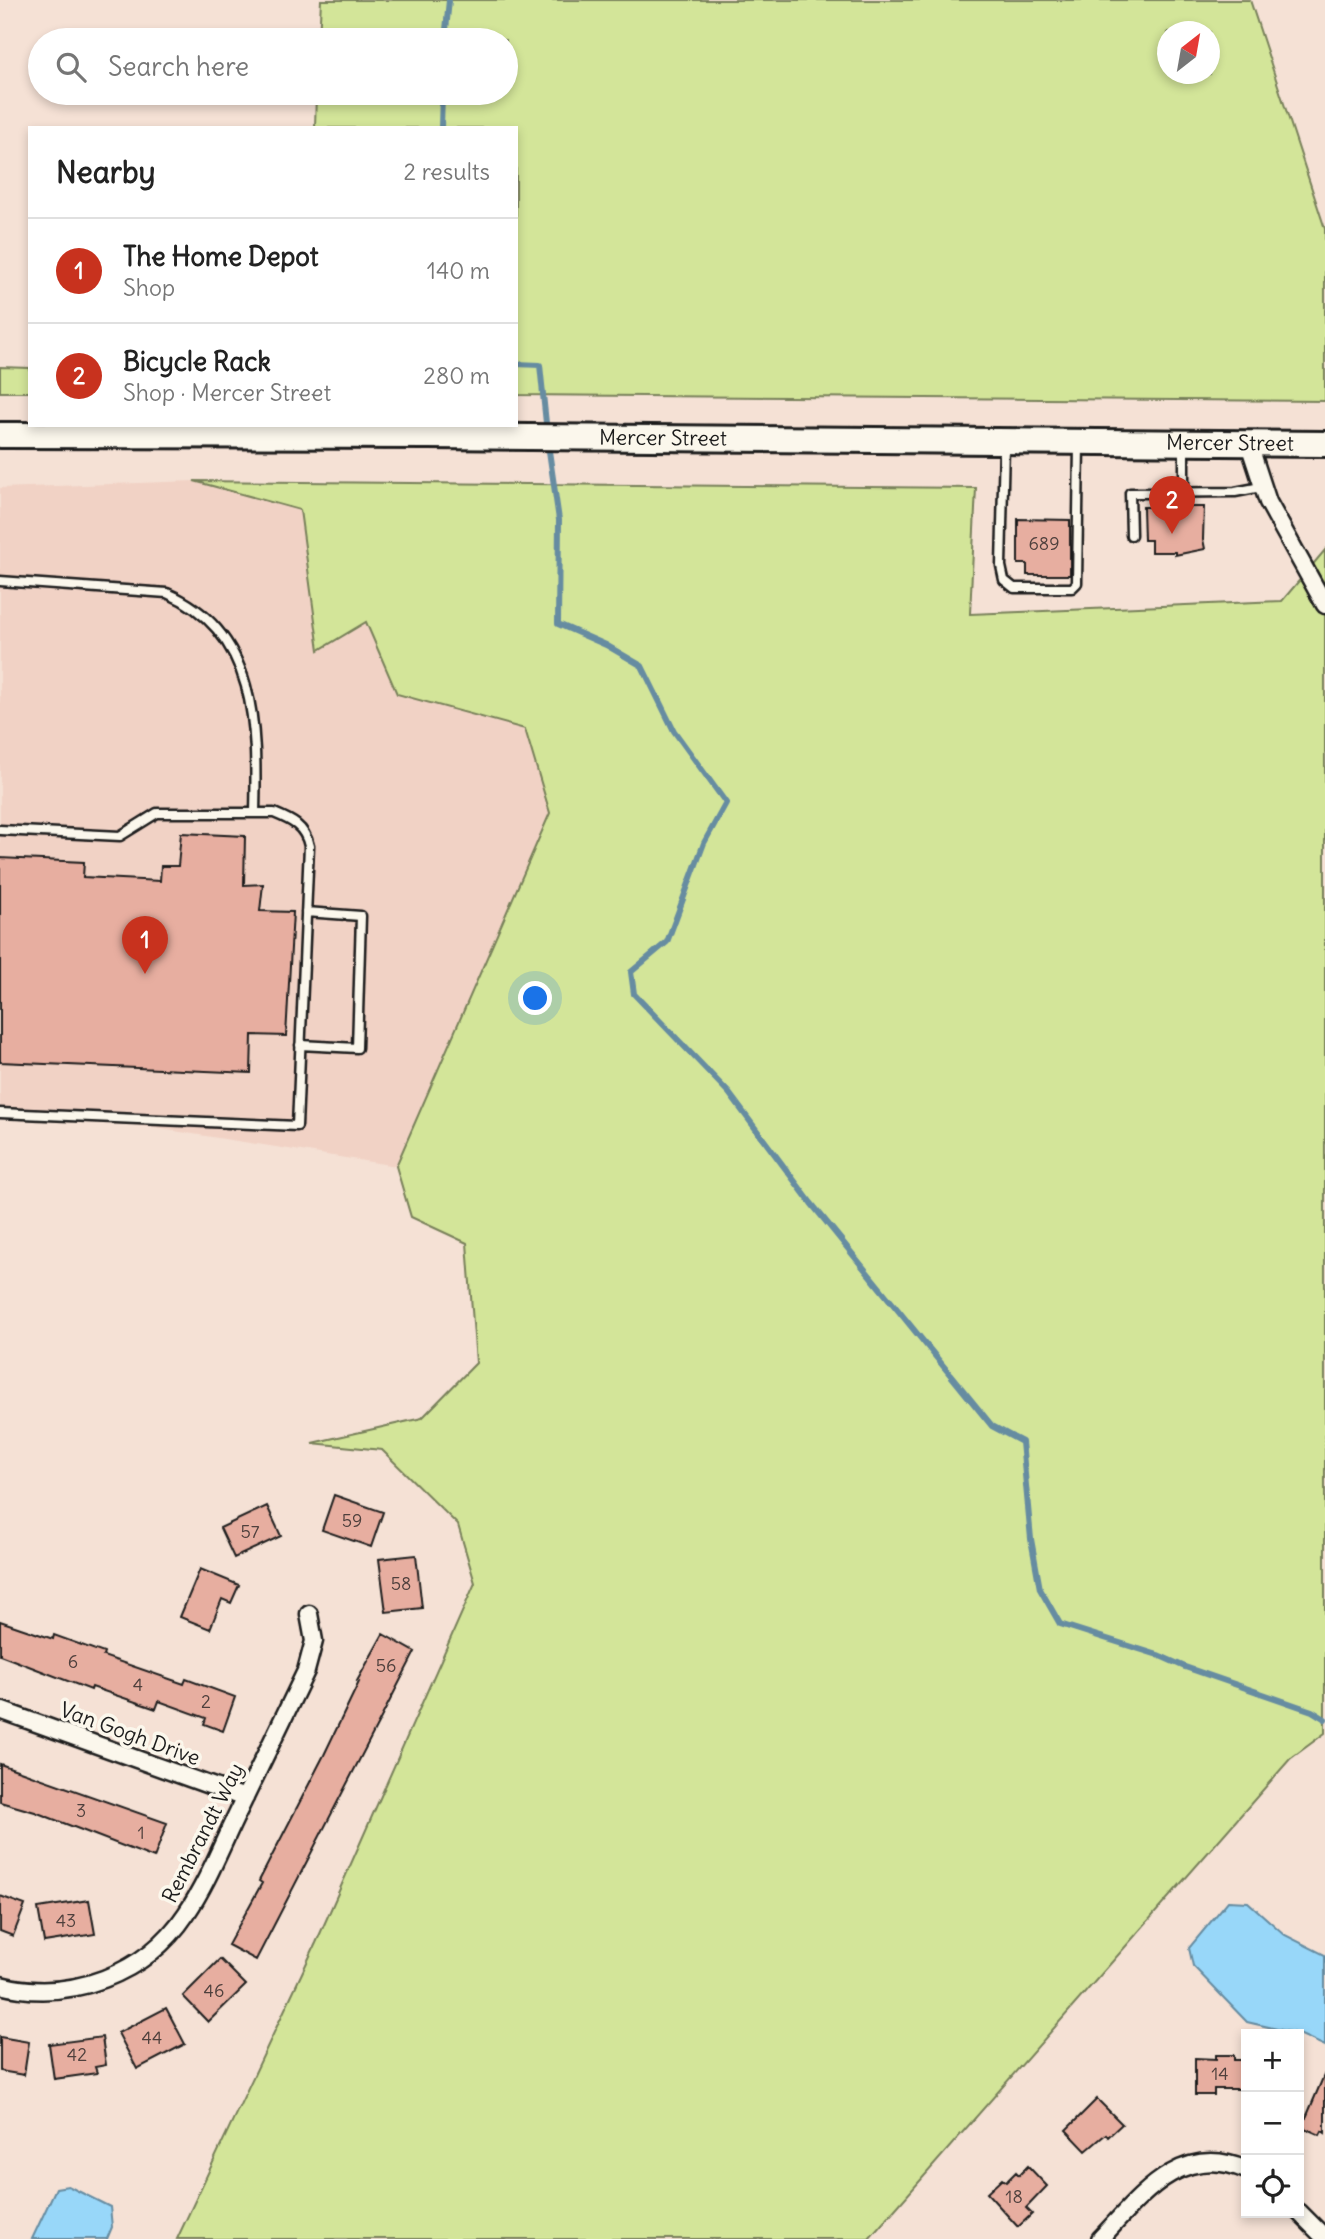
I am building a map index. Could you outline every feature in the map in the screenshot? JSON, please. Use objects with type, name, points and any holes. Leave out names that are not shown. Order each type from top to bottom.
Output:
[{"type":"main road","name":"Mercer Street","points":[[0,435],[1325,444]]},
{"type":"street","points":[[1250,444],[1261,487],[1325,606]]},
{"type":"street","name":"Rembrandt Way","points":[[0,1985],[48,1991],[76,1987],[113,1975],[149,1954],[174,1931],[192,1904],[311,1658],[314,1641],[309,1614]]},
{"type":"street","name":"Van Gogh Drive","points":[[0,1710],[245,1798]]},
{"type":"street","points":[[1100,2239],[1147,2191],[1175,2170],[1195,2163],[1215,2161],[1241,2168]]},
{"type":"street","points":[[1304,2217],[1325,2238]]},
{"type":"lane","points":[[1004,441],[1001,566],[1004,580],[1014,587],[1026,588],[1072,588],[1077,583],[1079,442]]},
{"type":"lane","points":[[1184,443],[1184,494]]},
{"type":"lane","points":[[1131,535],[1130,493],[1235,492],[1261,487]]},
{"type":"lane","points":[[0,581],[167,593],[201,614],[228,642],[238,660],[254,717],[255,813]]},
{"type":"lane","points":[[0,831],[120,836],[157,813],[274,813],[303,829],[309,846],[297,1126],[0,1113]]},
{"type":"lane","points":[[300,1045],[357,1048],[361,916],[306,912]]},
{"type":"shaded area","points":[[194,481],[301,510],[319,649],[366,622],[397,694],[525,729],[550,813],[396,1166],[92,1118],[0,1115],[0,488]]},
{"type":"green space","points":[[321,0],[1250,0],[1325,229],[1325,401],[518,395],[518,126],[315,126],[316,105],[518,105],[518,28],[320,28]]},
{"type":"green space","points":[[0,367],[28,368],[28,392],[0,392]]},
{"type":"green space","points":[[194,481],[976,488],[970,614],[1282,601],[1325,550],[1325,1733],[1290,1759],[869,2239],[177,2239],[316,1943],[475,1583],[458,1525],[382,1450],[312,1443],[422,1418],[476,1363],[467,1243],[411,1217],[396,1166],[550,813],[525,729],[397,694],[366,622],[319,650],[300,510]]},
{"type":"water","points":[[1228,1901],[1248,1902],[1285,1935],[1325,1955],[1325,2046],[1304,2036],[1304,2029],[1277,2029],[1247,2022],[1193,1966],[1189,1948]]},
{"type":"water","points":[[68,2186],[110,2207],[112,2227],[107,2239],[32,2239],[56,2188]]},
{"type":"building","points":[[1143,507],[1204,507],[1205,549],[1175,555],[1175,552],[1151,552],[1151,540],[1144,540]]},
{"type":"building","points":[[1018,519],[1070,520],[1070,575],[1027,575],[1027,564],[1018,564]]},
{"type":"building","points":[[181,833],[245,836],[244,885],[263,884],[260,911],[293,912],[286,1036],[252,1035],[251,1073],[0,1062],[0,858],[84,862],[83,877],[160,881],[161,866],[178,866]]},
{"type":"building","points":[[334,1495],[383,1512],[371,1547],[322,1530]]},
{"type":"building","points":[[267,1506],[281,1536],[234,1558],[220,1528]]},
{"type":"building","points":[[416,1555],[422,1608],[386,1612],[379,1559]]},
{"type":"building","points":[[200,1569],[239,1585],[231,1603],[222,1599],[210,1629],[180,1617]]},
{"type":"building","points":[[0,1621],[53,1639],[54,1635],[104,1653],[103,1656],[184,1684],[186,1679],[235,1697],[223,1731],[204,1724],[206,1718],[159,1701],[156,1709],[92,1687],[91,1690],[0,1655]]},
{"type":"building","points":[[383,1634],[415,1652],[256,1960],[228,1945],[262,1883],[259,1881],[324,1755],[359,1682],[357,1681]]},
{"type":"building","points":[[0,1764],[167,1823],[154,1858],[35,1812],[0,1802]]},
{"type":"building","points":[[0,1896],[25,1905],[13,1936],[0,1931]]},
{"type":"building","points":[[89,1900],[95,1934],[44,1942],[38,1908]]},
{"type":"building","points":[[220,1959],[246,1985],[208,2022],[183,1996]]},
{"type":"building","points":[[166,2008],[185,2044],[137,2069],[118,2033]]},
{"type":"building","points":[[0,2037],[29,2042],[24,2075],[0,2071]]},
{"type":"building","points":[[102,2037],[106,2065],[95,2067],[97,2073],[54,2079],[49,2044]]},
{"type":"building","points":[[1216,2055],[1234,2055],[1234,2060],[1241,2060],[1241,2089],[1214,2089],[1214,2095],[1195,2095],[1195,2058],[1216,2059]]},
{"type":"building","points":[[1325,2073],[1325,2133],[1322,2131],[1320,2135],[1304,2128]]},
{"type":"building","points":[[1097,2099],[1122,2124],[1086,2151],[1066,2130]]},
{"type":"building","points":[[1028,2166],[1047,2186],[1026,2208],[1032,2214],[1018,2227],[987,2193],[1002,2179],[1006,2182],[1016,2172],[1019,2175]]},
{"type":"waterway","points":[[446,28],[449,0]]},
{"type":"waterway","points":[[441,126],[442,105]]},
{"type":"waterway","points":[[518,364],[540,365],[547,433]]},
{"type":"waterway","points":[[548,444],[559,520],[558,624],[606,645],[642,666],[674,731],[726,803],[704,843],[667,942],[631,972],[634,994],[729,1093],[811,1203],[992,1426],[1022,1442],[1031,1539],[1040,1589],[1060,1624],[1158,1655],[1312,1711],[1325,1719]]},
{"type":"place","name":"Bicycle Rack","points":[[1172,534]]},
{"type":"place","name":"The Home Depot","points":[[145,974]]}]
